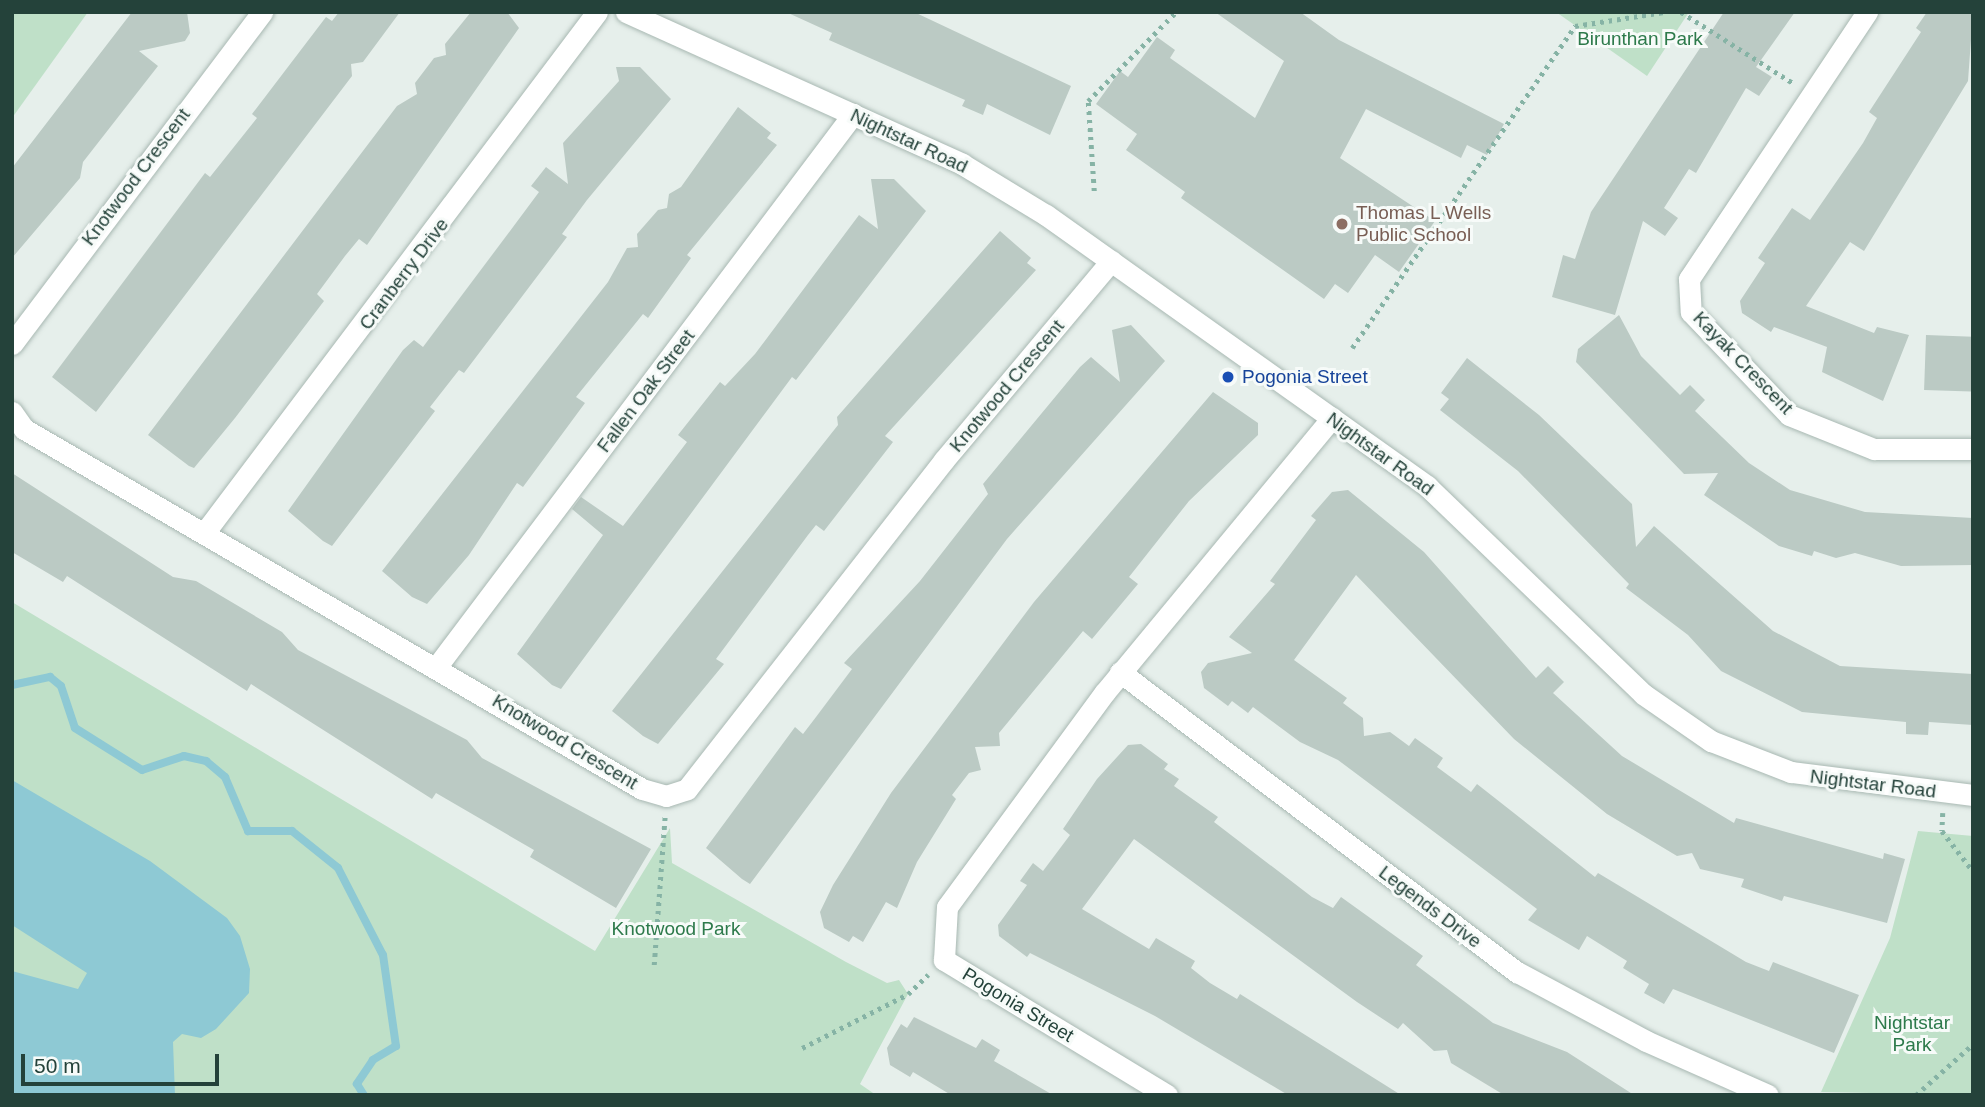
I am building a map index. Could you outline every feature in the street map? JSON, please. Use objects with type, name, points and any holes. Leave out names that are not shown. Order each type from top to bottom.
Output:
[{"type":"street","name":"Knotwood Crescent","points":[[12,344],[262,12]]},
{"type":"street","name":"Cranberry Drive","points":[[205,532],[597,12]]},
{"type":"street","name":"Nightstar Road","points":[[626,12],[962,164],[1111,261],[1427,486],[1643,694],[1711,741],[1791,772],[1973,795]]},
{"type":"street","name":"Kayak Crescent","points":[[1867,12],[1689,279],[1691,312],[1788,415],[1874,449],[1973,449]]},
{"type":"street","name":"Fallen Oak Street","points":[[438,665],[853,114]]},
{"type":"street","name":"Knotwood Crescent","points":[[12,412],[24,429],[438,665],[642,789],[666,796],[687,789],[944,460],[1111,261]]},
{"type":"street","name":"Pogonia Street","points":[[1167,1095],[944,960],[947,907],[1121,672],[1332,418]]},
{"type":"street","name":"Legends Drive","points":[[1121,672],[1517,972],[1646,1041],[1768,1095]]},
{"type":"path","points":[[1094,191],[1088,101],[1176,12]]},
{"type":"path","points":[[1352,348],[1575,26],[1664,12]]},
{"type":"path","points":[[1681,12],[1812,94]]},
{"type":"path","points":[[1943,792],[1942,831],[1973,872]]},
{"type":"path","points":[[654,965],[664,828]]},
{"type":"path","points":[[802,1048],[908,994],[944,960]]},
{"type":"path","points":[[1916,1095],[1973,1044]]},
{"type":"green space","points":[[12,12],[88,12],[12,118]]},
{"type":"green space","name":"Birunthan Park","points":[[1556,12],[1689,12],[1647,76]]},
{"type":"green space","name":"Knotwood Park","points":[[12,602],[595,951],[670,828],[672,863],[846,962],[887,983],[899,980],[908,994],[860,1084],[876,1095],[12,1095]]},
{"type":"green space","name":"Nightstar Park","points":[[1918,831],[1973,836],[1973,1095],[1821,1092],[1890,938]]},
{"type":"water","points":[[12,780],[150,861],[227,918],[240,936],[250,969],[249,993],[216,1029],[201,1038],[182,1034],[173,1042],[175,1095],[12,1095],[12,971],[78,989],[87,973],[12,925]]},
{"type":"building","points":[[132,12],[187,12],[190,33],[185,41],[139,51],[158,66],[83,162],[80,178],[12,258],[12,168]]},
{"type":"building","points":[[339,12],[400,12],[363,62],[351,64],[352,76],[96,412],[52,377],[205,173],[210,177],[257,118],[252,114],[326,17],[332,21]]},
{"type":"building","points":[[471,12],[507,12],[519,28],[367,245],[359,239],[345,256],[317,294],[324,301],[235,418],[194,468],[189,466],[148,435],[397,106],[417,94],[415,83],[434,58],[446,55],[445,44]]},
{"type":"building","points":[[786,12],[914,12],[1071,86],[1050,135],[987,104],[983,115],[962,106],[965,100],[829,40],[832,33]]},
{"type":"building","points":[[1215,12],[1300,12],[1339,40],[1504,124],[1487,155],[1467,145],[1461,158],[1366,109],[1340,158],[1435,221],[1399,272],[1375,255],[1348,293],[1335,284],[1324,299],[1181,198],[1185,192],[1126,150],[1137,134],[1096,104],[1120,71],[1128,77],[1157,37],[1175,50],[1170,58],[1255,118],[1284,61]]},
{"type":"building","points":[[1724,12],[1795,12],[1756,67],[1772,77],[1759,96],[1746,88],[1696,173],[1689,169],[1664,208],[1678,218],[1665,236],[1643,221],[1615,315],[1552,297],[1563,255],[1575,259],[1591,212]]},
{"type":"building","points":[[1927,12],[1973,12],[1968,81],[1864,251],[1850,242],[1806,306],[1874,333],[1877,327],[1909,335],[1883,401],[1822,372],[1827,347],[1774,327],[1771,332],[1742,313],[1740,301],[1765,263],[1758,258],[1792,208],[1810,220],[1863,143],[1877,118],[1869,112],[1921,32],[1916,28]]},
{"type":"building","points":[[616,67],[640,67],[671,99],[587,200],[562,234],[567,237],[464,373],[459,370],[430,407],[435,411],[332,546],[323,541],[288,511],[403,350],[414,340],[423,347],[504,239],[539,192],[531,186],[546,167],[568,184],[563,143],[619,81]]},
{"type":"building","points":[[738,107],[771,133],[767,138],[777,145],[687,255],[691,258],[648,318],[643,314],[576,397],[585,403],[523,487],[517,483],[469,555],[427,604],[412,597],[382,571],[608,282],[627,248],[638,247],[637,234],[658,210],[667,208],[669,194],[681,187]]},
{"type":"building","points":[[871,179],[894,179],[926,211],[796,380],[792,377],[561,689],[552,685],[517,654],[603,535],[572,509],[581,497],[623,526],[687,442],[678,435],[720,382],[725,386],[755,354],[859,215],[878,229]]},
{"type":"building","points":[[1000,231],[1031,258],[1027,263],[1036,270],[885,436],[893,442],[824,531],[816,525],[808,535],[716,659],[724,664],[658,744],[643,736],[612,711],[838,425],[837,417]]},
{"type":"building","points":[[1619,315],[1641,356],[1680,395],[1690,385],[1705,400],[1695,411],[1749,463],[1790,490],[1865,512],[1973,518],[1973,565],[1901,566],[1855,553],[1836,558],[1814,551],[1812,556],[1779,546],[1704,495],[1718,473],[1684,474],[1576,362],[1578,349]]},
{"type":"building","points":[[1131,325],[1165,361],[1007,539],[750,884],[742,879],[706,848],[795,727],[803,734],[852,669],[844,663],[920,581],[988,494],[983,484],[1080,367],[1091,357],[1120,382],[1112,330]]},
{"type":"building","points":[[1926,335],[1973,337],[1971,392],[1924,390]]},
{"type":"building","points":[[1467,358],[1539,415],[1632,504],[1636,547],[1654,526],[1773,631],[1840,666],[1973,674],[1973,725],[1929,722],[1928,735],[1906,734],[1906,722],[1802,712],[1721,671],[1688,635],[1626,588],[1629,584],[1518,471],[1440,410],[1449,399],[1441,393]]},
{"type":"building","points":[[1213,392],[1258,423],[1258,435],[1189,501],[1129,577],[1138,584],[1092,639],[1083,631],[999,733],[1000,746],[975,747],[981,770],[969,773],[952,795],[956,799],[917,862],[897,908],[886,902],[863,942],[853,936],[849,942],[824,928],[820,912],[833,885],[891,793],[1034,602]]},
{"type":"building","points":[[12,473],[173,577],[196,581],[282,632],[298,650],[467,740],[482,758],[651,849],[616,908],[530,857],[534,850],[436,793],[432,799],[251,684],[247,691],[67,576],[63,582],[12,552]]},
{"type":"building","points":[[1348,490],[1424,552],[1536,678],[1548,666],[1564,682],[1553,693],[1622,756],[1734,823],[1736,818],[1883,859],[1884,853],[1905,859],[1887,923],[1784,896],[1782,901],[1741,887],[1744,879],[1700,869],[1692,853],[1677,856],[1607,814],[1514,739],[1356,575],[1294,660],[1347,698],[1343,703],[1363,718],[1364,736],[1390,732],[1409,746],[1415,738],[1443,758],[1437,767],[1471,792],[1477,784],[1595,877],[1598,873],[1746,962],[1769,971],[1773,962],[1859,995],[1834,1053],[1673,989],[1664,1004],[1644,993],[1649,984],[1623,968],[1627,961],[1587,936],[1579,950],[1528,920],[1537,909],[1338,760],[1300,742],[1253,707],[1248,713],[1232,701],[1228,706],[1204,688],[1201,672],[1208,663],[1252,653],[1229,637],[1275,584],[1270,581],[1316,520],[1311,516],[1332,492]]},
{"type":"building","points":[[1141,744],[1168,764],[1164,769],[1179,779],[1174,786],[1218,817],[1214,822],[1312,897],[1333,908],[1341,897],[1423,956],[1416,965],[1493,1023],[1567,1052],[1634,1095],[1504,1095],[1451,1063],[1447,1050],[1434,1051],[1403,1023],[1398,1029],[1357,1002],[1134,839],[1082,909],[1149,949],[1156,938],[1195,961],[1191,968],[1210,983],[1237,999],[1240,994],[1401,1095],[1288,1095],[1155,1016],[1030,953],[1027,957],[999,936],[998,925],[1027,885],[1020,881],[1033,863],[1043,871],[1070,835],[1063,829],[1097,779],[1128,745]]},
{"type":"building","points":[[914,1017],[976,1048],[982,1039],[1000,1050],[994,1061],[1053,1095],[951,1095],[913,1072],[910,1077],[890,1065],[887,1048],[901,1024],[907,1028]]},
{"type":"waterway","points":[[12,685],[50,677],[61,686],[75,728],[142,770],[184,756],[206,761],[225,777],[248,831],[292,831],[338,868],[383,955],[396,1046],[373,1060],[357,1084],[364,1095]]},
{"type":"place","name":"Thomas L Wells Public School","points":[[1342,224]]},
{"type":"place","name":"Pogonia Street","points":[[1228,377]]}]
